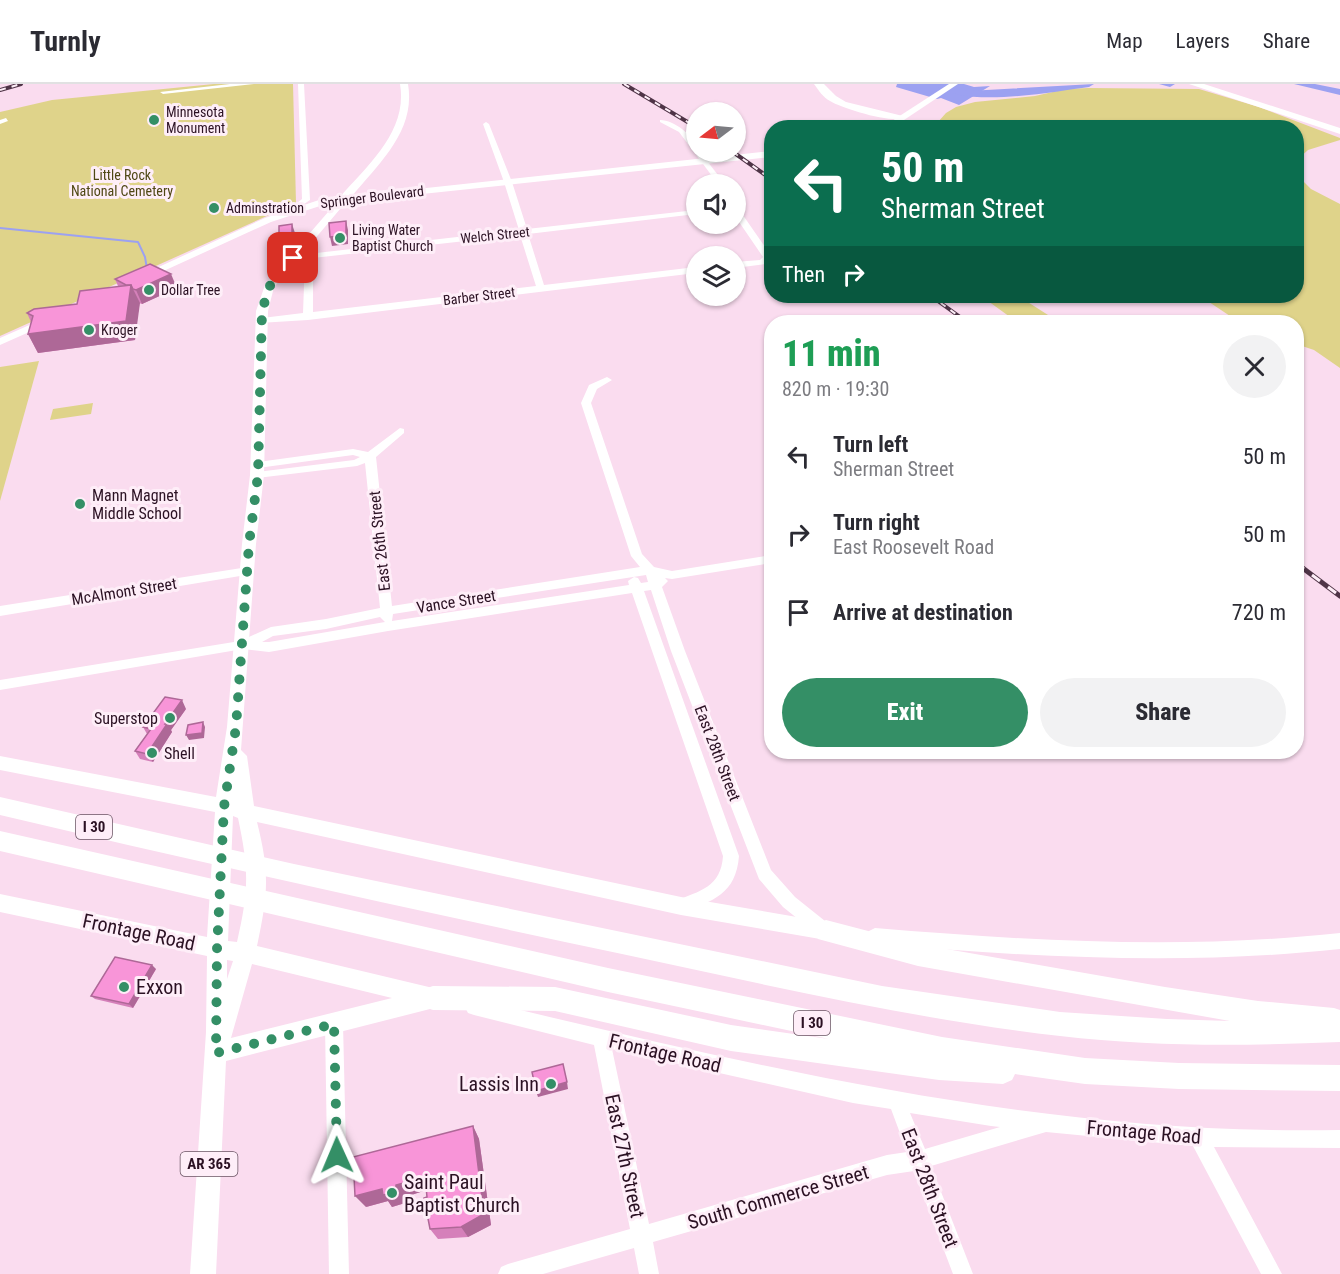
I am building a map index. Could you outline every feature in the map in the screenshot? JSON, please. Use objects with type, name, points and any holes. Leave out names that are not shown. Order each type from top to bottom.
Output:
[{"type":"highway","points":[[819,84],[832,96],[902,117]]},
{"type":"highway","points":[[828,84],[832,96]]},
{"type":"highway","points":[[1194,84],[1340,131]]},
{"type":"highway","points":[[1215,84],[1340,121]]},
{"type":"highway","points":[[877,110],[916,107]]},
{"type":"highway","points":[[877,110],[882,120]]},
{"type":"highway","name":"I 30","points":[[0,806],[294,874],[882,998],[1004,1017],[1167,1032],[1243,1034],[1340,1029]]},
{"type":"highway","name":"I 30","points":[[0,841],[608,980],[942,1050],[1085,1071],[1179,1076],[1340,1078]]},
{"type":"highway","points":[[826,931],[918,955],[1165,999],[1258,1013],[1340,1020]]},
{"type":"highway","points":[[433,998],[555,999],[731,1038],[939,1067],[1019,1072],[1085,1071]]},
{"type":"main road","points":[[343,199],[384,153],[397,134],[406,106],[404,84]]},
{"type":"main road","points":[[897,120],[954,84]]},
{"type":"main road","name":"Springer Boulevard","points":[[746,157],[764,155]]},
{"type":"main road","name":"Springer Boulevard","points":[[127,284],[312,204],[695,162]]},
{"type":"main road","name":"AR 365","points":[[203,1274],[216,1053],[217,949],[224,807],[236,727],[258,470],[262,311],[269,287],[343,199]]},
{"type":"main road","points":[[0,342],[61,314]]},
{"type":"main road","name":"AR 365","points":[[216,1053],[255,910],[258,871],[246,812],[236,727]]},
{"type":"main road","points":[[0,763],[224,807],[681,906],[826,931]]},
{"type":"main road","name":"Frontage Road","points":[[0,903],[245,953],[433,998]]},
{"type":"main road","points":[[216,1053],[433,998]]},
{"type":"street","points":[[164,92],[251,84]]},
{"type":"street","points":[[294,210],[306,200],[301,84]]},
{"type":"street","points":[[662,121],[686,136]]},
{"type":"street","points":[[486,124],[508,182],[541,289]]},
{"type":"street","points":[[705,162],[714,174]]},
{"type":"street","name":"Welch Street","points":[[293,258],[686,213]]},
{"type":"street","points":[[746,226],[764,251]]},
{"type":"street","points":[[308,317],[309,256]]},
{"type":"street","points":[[746,263],[764,260]]},
{"type":"street","name":"Barber Street","points":[[262,321],[686,271]]},
{"type":"street","name":"East 28th Street","points":[[607,380],[593,387],[586,403],[637,556],[651,570],[678,651],[765,874],[789,902],[826,931]]},
{"type":"street","points":[[258,470],[357,463],[370,456],[400,431]]},
{"type":"street","name":"East 26th Street","points":[[370,456],[388,626]]},
{"type":"street","points":[[631,573],[637,556]]},
{"type":"street","name":"Vance Street","points":[[242,645],[271,632],[386,611],[651,570],[672,575],[764,560]]},
{"type":"street","name":"McAlmont Street","points":[[0,611],[248,571]]},
{"type":"street","name":"East 28th Street","points":[[631,573],[731,856],[731,867],[726,881],[708,895],[681,906]]},
{"type":"street","name":"Vance Street","points":[[0,685],[242,645],[268,647],[388,626],[657,585],[672,575]]},
{"type":"street","points":[[826,931],[1024,949],[1089,952],[1244,951],[1340,941]]},
{"type":"street","name":"Frontage Road","points":[[433,998],[601,1038],[897,1102],[991,1117],[1198,1137],[1340,1139]]},
{"type":"street","points":[[334,1024],[339,1274]]},
{"type":"street","name":"East 27th Street","points":[[601,1038],[649,1274]]},
{"type":"street","name":"East 28th Street","points":[[897,1102],[963,1274]]},
{"type":"street","name":"South Commerce Street","points":[[508,1274],[887,1165],[920,1160],[1048,1123]]},
{"type":"street","points":[[1198,1137],[1272,1274]]},
{"type":"green space","name":"Little Rock National Cemetery","points":[[214,84],[293,84],[296,203],[0,336],[0,112],[52,100]]},
{"type":"green space","points":[[1066,89],[1199,89],[1293,120],[940,120],[956,107],[975,102],[1035,96]]},
{"type":"green space","points":[[1304,124],[1340,138],[1340,140],[1308,150],[1304,154]]},
{"type":"green space","points":[[1304,182],[1311,189],[1340,204],[1340,368],[1314,350],[1304,347],[1304,315],[1228,315],[1210,303],[1304,303]]},
{"type":"green space","points":[[991,303],[1029,303],[1048,315],[1007,315]]},
{"type":"green space","points":[[39,361],[0,501],[0,367]]},
{"type":"green space","points":[[93,403],[91,414],[50,420],[53,409]]},
{"type":"water","points":[[897,84],[990,86],[959,105],[896,87]]},
{"type":"building","points":[[346,221],[346,235],[330,237],[329,223]]},
{"type":"building","points":[[292,224],[292,236],[279,238],[279,226]]},
{"type":"building","points":[[150,264],[171,274],[136,290],[131,285],[115,279]]},
{"type":"building","points":[[131,285],[126,321],[28,334],[33,316],[27,313],[34,309],[77,304],[80,291]]},
{"type":"building","points":[[165,697],[182,700],[147,754],[135,751],[151,729],[143,727]]},
{"type":"building","points":[[203,722],[202,733],[186,735],[188,725]]},
{"type":"building","name":"Exxon","points":[[115,957],[152,965],[129,1004],[91,996]]},
{"type":"building","name":"Lassis Inn","points":[[563,1064],[567,1082],[536,1091],[532,1072]]},
{"type":"building","name":"Saint Paul Baptist Church","points":[[473,1126],[484,1214],[461,1227],[430,1229],[424,1198],[427,1197],[425,1177],[396,1185],[396,1192],[383,1195],[382,1189],[355,1196],[353,1157]]},
{"type":"waterway","points":[[938,84],[967,94],[1021,92],[1089,84]]},
{"type":"waterway","points":[[1164,84],[1170,84]]},
{"type":"waterway","points":[[1299,84],[1340,92]]},
{"type":"waterway","points":[[0,228],[138,242],[145,257],[147,269]]},
{"type":"railway","points":[[0,90],[21,84]]},
{"type":"railway","points":[[624,84],[686,121]]},
{"type":"railway","points":[[746,161],[764,174]]},
{"type":"railway","points":[[941,303],[957,315]]},
{"type":"railway","points":[[1304,569],[1340,596]]},
{"type":"place","name":"Minnesota Monument","points":[[154,120]]},
{"type":"place","name":"Adminstration","points":[[214,208]]},
{"type":"place","name":"Living Water Baptist Church","points":[[340,238]]},
{"type":"place","name":"Dollar Tree","points":[[149,290]]},
{"type":"place","name":"Kroger","points":[[89,330]]},
{"type":"place","name":"Mann Magnet Middle School","points":[[80,504]]},
{"type":"place","name":"Superstop","points":[[170,718]]},
{"type":"place","name":"Shell","points":[[152,753]]},
{"type":"place","name":"Exxon","points":[[124,987]]},
{"type":"place","name":"Lassis Inn","points":[[551,1084]]},
{"type":"place","name":"Saint Paul Baptist Church","points":[[392,1193]]},
{"type":"route","points":[[293,258],[269,287],[262,311],[258,475],[249,544],[236,727],[224,807],[217,949],[216,1053],[334,1024],[337,1155]]}]
